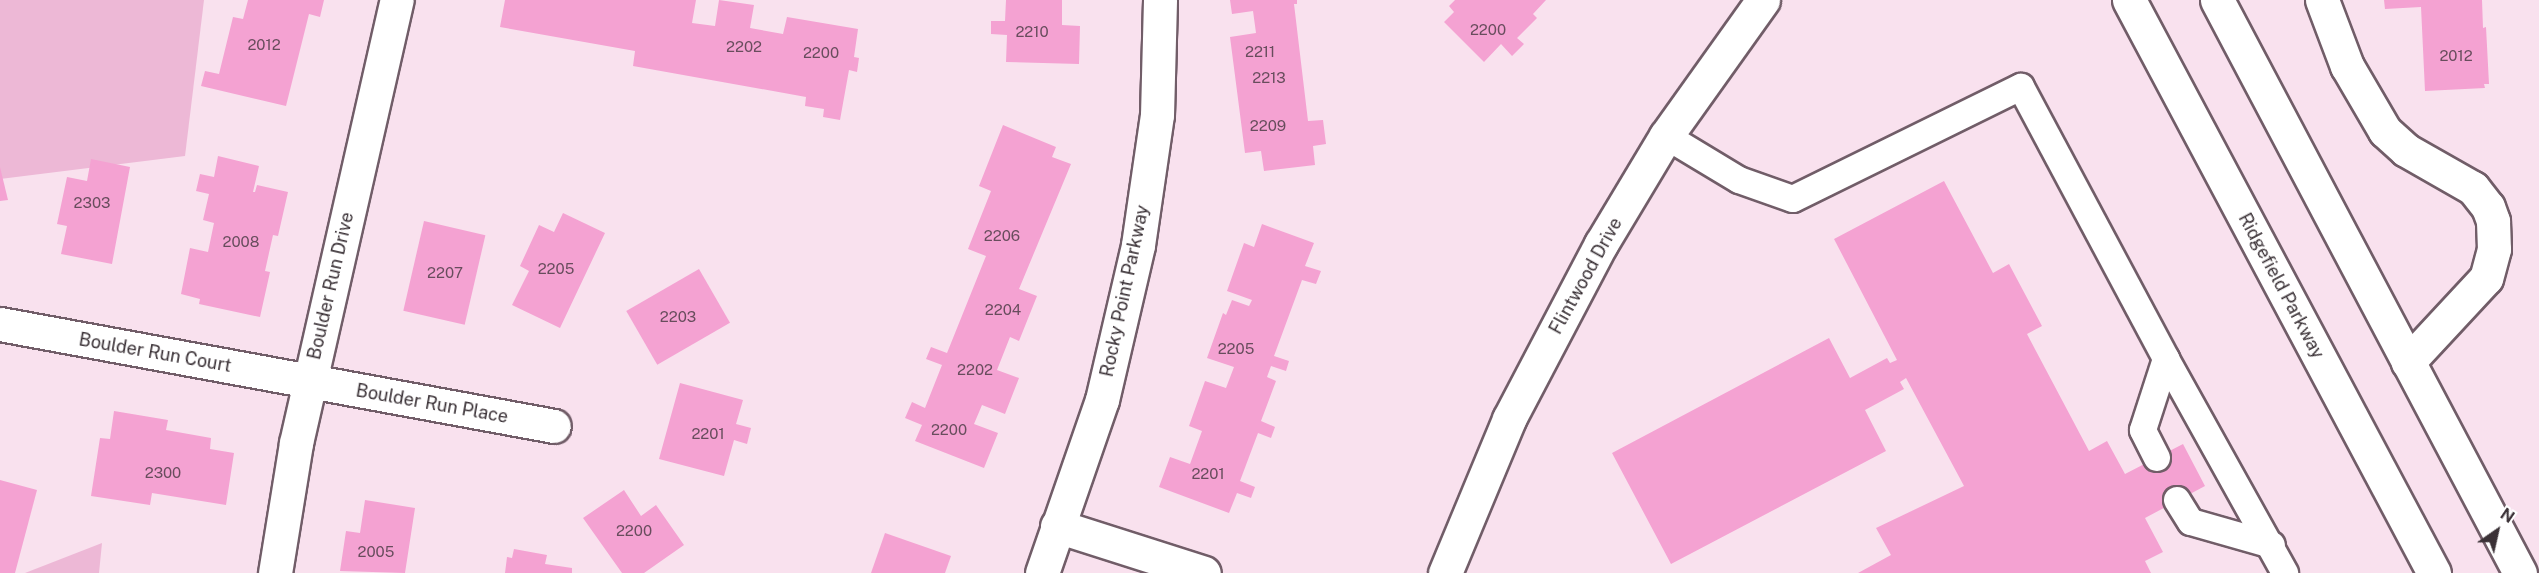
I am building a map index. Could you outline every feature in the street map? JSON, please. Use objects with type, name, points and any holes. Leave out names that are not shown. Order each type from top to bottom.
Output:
[{"type":"street","name":"Boulder Run Drive","points":[[275,573],[296,443],[397,0]]},
{"type":"street","name":"Rocky Point Parkway","points":[[1041,573],[1102,400],[1138,245],[1157,115],[1160,0]]},
{"type":"street","name":"Flintwood Drive","points":[[1445,573],[1467,515],[1509,419],[1601,244],[1666,136],[1763,0]]},
{"type":"street","name":"Ridgefield Parkway","points":[[2129,0],[2434,573]]},
{"type":"street","points":[[2217,0],[2520,573]]},
{"type":"street","points":[[2322,0],[2347,66],[2385,131],[2406,150],[2473,188],[2488,207],[2493,220],[2494,249],[2486,278],[2408,362]]},
{"type":"street","name":"Boulder Run Court","points":[[0,324],[310,381]]},
{"type":"street","name":"Boulder Run Place","points":[[310,381],[554,426]]},
{"type":"street","points":[[1057,526],[1204,573]]},
{"type":"lane","points":[[1666,136],[1739,180],[1793,199],[2021,87],[2166,359],[2272,545],[2285,573]]},
{"type":"lane","points":[[2157,458],[2143,430],[2166,359]]},
{"type":"lane","points":[[2177,500],[2191,522],[2272,545]]},
{"type":"shaded area","points":[[0,0],[204,0],[185,156],[0,179]]},
{"type":"shaded area","points":[[102,543],[99,573],[25,573]]},
{"type":"building","points":[[248,0],[324,0],[320,17],[309,14],[286,106],[201,86],[205,71],[219,74],[233,17],[243,19]]},
{"type":"building","points":[[505,0],[696,0],[692,23],[715,26],[719,0],[754,5],[750,28],[783,34],[787,17],[858,29],[854,57],[859,58],[857,72],[849,70],[840,120],[823,117],[824,109],[805,106],[806,97],[633,66],[635,51],[500,27]]},
{"type":"building","points":[[1006,0],[1062,0],[1062,25],[1080,26],[1079,64],[1006,62],[1007,35],[991,34],[991,21],[1005,21]]},
{"type":"building","points":[[1230,0],[1297,0],[1297,4],[1294,4],[1308,121],[1323,120],[1326,144],[1313,146],[1315,165],[1264,171],[1261,151],[1245,153],[1230,37],[1256,33],[1253,11],[1232,14]]},
{"type":"building","points":[[1455,0],[1546,0],[1533,14],[1537,18],[1517,38],[1524,44],[1512,56],[1501,44],[1484,62],[1444,22],[1454,12],[1449,6]]},
{"type":"building","points":[[2384,0],[2482,0],[2489,84],[2484,84],[2485,88],[2425,91],[2421,7],[2385,9]]},
{"type":"building","points":[[1003,125],[1056,147],[1052,157],[1071,164],[1019,289],[1037,296],[1019,341],[1010,337],[997,370],[1019,378],[1005,414],[982,405],[974,424],[998,433],[984,468],[915,441],[922,425],[905,418],[912,402],[925,408],[942,365],[926,359],[931,347],[947,353],[986,256],[968,249],[991,191],[979,186]]},
{"type":"building","points":[[218,156],[259,166],[253,192],[257,185],[288,192],[278,236],[273,235],[265,271],[270,272],[260,317],[199,304],[200,299],[181,294],[190,248],[208,252],[214,223],[203,220],[209,194],[196,191],[200,174],[214,177]]},
{"type":"building","points":[[91,159],[130,167],[112,264],[61,254],[67,226],[57,224],[67,177],[87,181]]},
{"type":"building","points":[[0,167],[8,200],[0,201]]},
{"type":"building","points":[[1944,181],[1993,273],[2009,264],[2042,326],[2027,334],[2089,451],[2107,441],[2125,474],[2183,444],[2205,486],[2145,518],[2163,552],[2145,561],[2151,573],[1858,573],[1891,555],[1876,528],[1964,486],[1906,378],[1900,382],[1904,389],[1865,410],[1886,451],[1671,564],[1612,453],[1829,338],[1850,378],[1887,358],[1890,363],[1897,360],[1834,239]]},
{"type":"building","points":[[563,213],[605,233],[560,328],[512,305],[529,271],[520,266],[539,225],[554,232]]},
{"type":"building","points":[[424,221],[485,235],[465,325],[403,311]]},
{"type":"building","points":[[1262,224],[1314,243],[1305,266],[1321,271],[1316,284],[1302,280],[1274,356],[1289,361],[1286,371],[1271,366],[1267,377],[1276,381],[1261,421],[1275,427],[1271,438],[1258,433],[1240,481],[1255,487],[1251,498],[1237,493],[1229,513],[1159,487],[1170,457],[1190,464],[1202,431],[1189,426],[1205,381],[1226,388],[1234,367],[1207,358],[1223,313],[1226,315],[1232,300],[1249,306],[1252,300],[1227,291],[1244,243],[1254,247]]},
{"type":"building","points":[[699,269],[730,323],[657,365],[626,311]]},
{"type":"building","points":[[680,383],[743,400],[736,424],[751,428],[747,444],[734,440],[724,476],[659,459]]},
{"type":"building","points":[[114,411],[168,420],[166,430],[211,438],[210,449],[234,453],[226,505],[152,493],[150,505],[91,496],[100,438],[110,439]]},
{"type":"building","points":[[0,480],[37,490],[15,573],[0,573]]},
{"type":"building","points":[[624,490],[641,516],[656,505],[684,545],[644,573],[622,573],[583,518]]},
{"type":"building","points":[[365,500],[415,508],[405,573],[340,571],[346,531],[360,533]]},
{"type":"building","points":[[885,533],[951,556],[945,573],[871,573]]},
{"type":"building","points":[[514,549],[547,555],[545,564],[572,568],[572,573],[505,573],[507,557],[512,558]]}]
